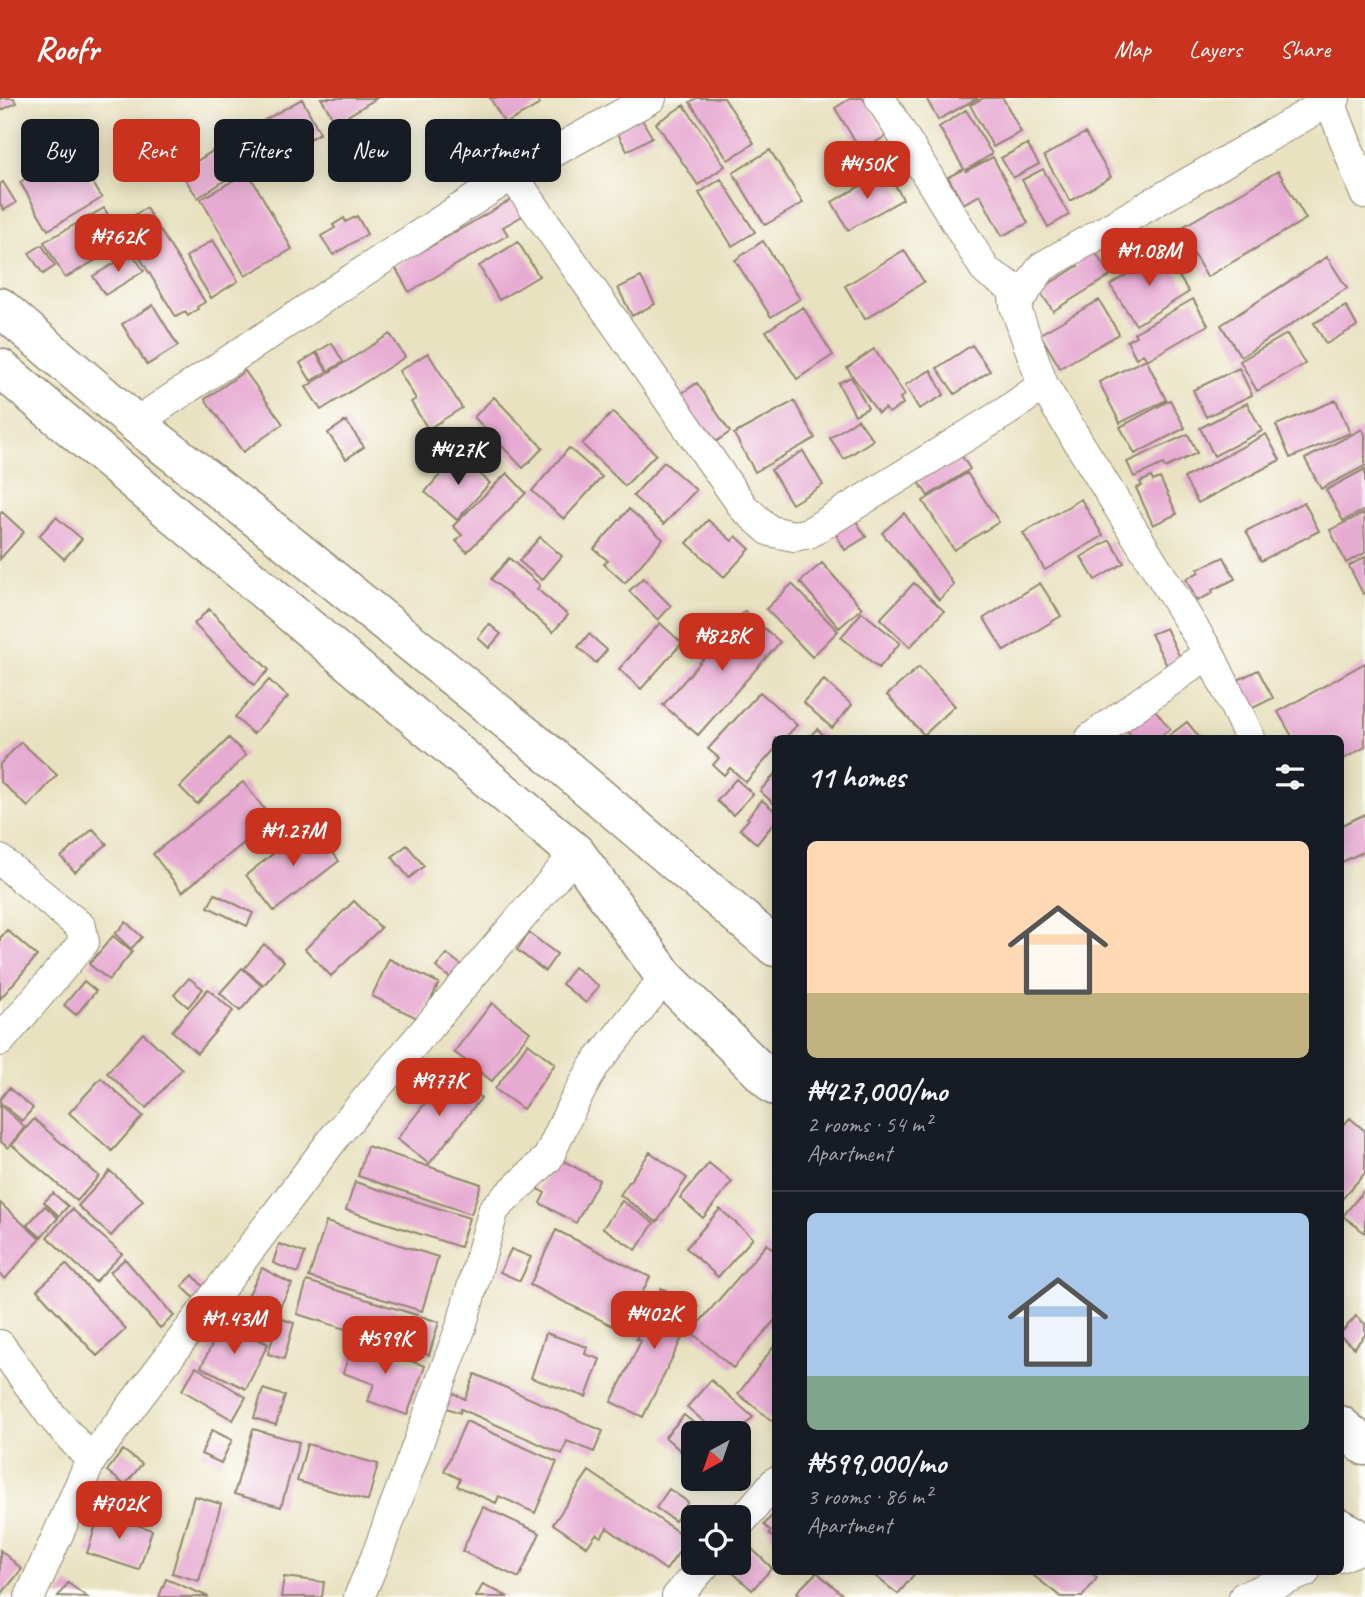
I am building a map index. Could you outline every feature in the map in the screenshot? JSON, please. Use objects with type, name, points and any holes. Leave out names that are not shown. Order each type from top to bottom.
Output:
[{"type":"street","points":[[561,148],[651,98]]},
{"type":"street","points":[[880,98],[986,271],[1013,288],[1015,306],[1043,385],[1209,653],[1249,735]]},
{"type":"street","points":[[1015,306],[1042,267],[1333,99],[1365,194]]},
{"type":"street","points":[[135,423],[501,182]]},
{"type":"street","points":[[517,182],[744,508],[770,531],[794,536],[809,533],[1007,411],[1043,385]]},
{"type":"street","points":[[986,271],[1042,267]]},
{"type":"street","points":[[0,307],[135,423],[540,747],[772,944]]},
{"type":"street","points":[[0,368],[576,853],[665,977],[772,1083]]},
{"type":"street","points":[[1095,735],[1209,653]]},
{"type":"street","points":[[30,1597],[91,1460],[337,1135],[576,853]]},
{"type":"street","points":[[0,860],[81,927],[84,942],[0,1041]]},
{"type":"street","points":[[359,1597],[376,1558],[461,1327],[494,1209],[548,1158],[594,1066],[665,977]]},
{"type":"street","points":[[0,1345],[51,1415],[91,1460]]},
{"type":"street","points":[[1344,1428],[1365,1446]]},
{"type":"street","points":[[751,1510],[772,1485]]},
{"type":"street","points":[[1344,1530],[1365,1542]]},
{"type":"street","points":[[1344,1555],[1365,1547]]},
{"type":"street","points":[[677,1597],[696,1575]]},
{"type":"street","points":[[1244,1597],[1299,1575]]},
{"type":"building","points":[[0,98],[14,98],[16,103],[0,111]]},
{"type":"building","points":[[321,98],[377,98],[343,119],[334,119]]},
{"type":"building","points":[[490,98],[537,98],[540,104],[514,119],[502,119]]},
{"type":"building","points":[[697,98],[724,98],[754,143],[728,160],[690,102]]},
{"type":"building","points":[[851,98],[863,98],[886,136],[861,151],[835,108]]},
{"type":"building","points":[[926,98],[978,98],[938,120]]},
{"type":"building","points":[[983,98],[1003,98],[1021,132],[993,147],[970,105]]},
{"type":"building","points":[[302,99],[313,119],[267,119]]},
{"type":"building","points":[[684,105],[725,166],[698,185],[656,123]]},
{"type":"building","points":[[966,110],[992,154],[966,171],[993,157],[1028,223],[1002,236],[980,195],[963,204],[948,177],[964,169],[939,127]]},
{"type":"building","points":[[640,116],[652,137],[627,151],[616,130]]},
{"type":"building","points":[[314,122],[320,133],[314,136]]},
{"type":"building","points":[[1085,133],[1111,177],[1070,201],[1044,156]]},
{"type":"building","points":[[1027,144],[1039,164],[1013,178],[1001,158]]},
{"type":"building","points":[[214,150],[214,182],[222,182],[198,198],[187,182],[200,182],[200,159]]},
{"type":"building","points":[[770,150],[803,203],[765,225],[733,173]]},
{"type":"building","points":[[1043,169],[1069,215],[1048,227],[1022,180]]},
{"type":"building","points":[[887,171],[903,199],[848,230],[832,202]]},
{"type":"building","points":[[1278,171],[1306,219],[1207,277],[1179,229]]},
{"type":"building","points":[[721,179],[755,232],[732,246],[699,193]]},
{"type":"building","points":[[3,182],[16,203],[4,210],[0,204],[0,184]]},
{"type":"building","points":[[20,182],[92,182],[102,198],[48,230]]},
{"type":"building","points":[[231,182],[254,182],[292,249],[245,276],[201,199]]},
{"type":"building","points":[[514,198],[524,215],[503,227],[508,235],[409,292],[395,267]]},
{"type":"building","points":[[104,208],[125,243],[65,278],[44,242]]},
{"type":"building","points":[[146,208],[205,302],[188,316],[185,312],[176,317],[122,223]]},
{"type":"building","points":[[357,216],[367,234],[333,255],[321,236],[335,228],[333,225],[344,218],[346,222]]},
{"type":"building","points":[[213,240],[238,281],[211,298],[186,257]]},
{"type":"building","points":[[763,241],[800,299],[771,317],[735,260]]},
{"type":"building","points":[[518,242],[539,276],[499,300],[479,266]]},
{"type":"building","points":[[42,245],[55,266],[43,274],[29,253]]},
{"type":"building","points":[[904,250],[924,282],[865,319],[845,286]]},
{"type":"building","points":[[1094,250],[1110,276],[1053,311],[1039,290],[1078,266],[1076,262]]},
{"type":"building","points":[[1163,252],[1189,292],[1136,325],[1110,285]]},
{"type":"building","points":[[132,253],[144,271],[105,295],[93,276]]},
{"type":"building","points":[[1327,257],[1347,288],[1241,357],[1221,325]]},
{"type":"building","points":[[641,277],[655,304],[632,316],[618,288]]},
{"type":"building","points":[[1193,299],[1208,325],[1147,360],[1143,354],[1136,358],[1127,341],[1136,336],[1134,333]]},
{"type":"building","points":[[1099,300],[1119,334],[1060,368],[1040,334]]},
{"type":"building","points":[[153,305],[178,346],[147,365],[122,324]]},
{"type":"building","points":[[1346,306],[1357,326],[1326,344],[1314,323]]},
{"type":"building","points":[[803,307],[833,355],[797,379],[766,331]]},
{"type":"building","points":[[390,334],[405,357],[321,410],[306,387]]},
{"type":"building","points":[[1287,334],[1305,364],[1257,391],[1240,361]]},
{"type":"building","points":[[332,343],[343,362],[328,371],[317,352]]},
{"type":"building","points":[[972,345],[990,371],[955,394],[937,368]]},
{"type":"building","points":[[874,349],[905,395],[900,398],[903,404],[889,413],[885,408],[878,413],[847,368]]},
{"type":"building","points":[[316,353],[327,371],[311,381],[300,363]]},
{"type":"building","points":[[428,353],[462,408],[428,429],[411,402],[416,399],[399,371]]},
{"type":"building","points":[[1146,359],[1166,400],[1120,423],[1099,382]]},
{"type":"building","points":[[1239,368],[1252,395],[1206,417],[1193,390]]},
{"type":"building","points":[[931,370],[944,395],[919,409],[905,385]]},
{"type":"building","points":[[245,371],[283,424],[243,452],[205,399]]},
{"type":"building","points":[[851,377],[868,408],[855,415],[838,383]]},
{"type":"building","points":[[697,383],[730,432],[711,445],[678,396]]},
{"type":"building","points":[[494,397],[543,448],[523,468],[474,417]]},
{"type":"building","points":[[1170,400],[1185,428],[1135,454],[1120,427]]},
{"type":"building","points":[[1336,400],[1350,433],[1290,458],[1276,425]]},
{"type":"building","points":[[794,401],[815,438],[755,472],[734,434]]},
{"type":"building","points":[[1247,403],[1262,431],[1214,456],[1200,428]]},
{"type":"building","points":[[613,412],[656,454],[625,486],[582,444]]},
{"type":"building","points":[[858,419],[873,440],[844,459],[830,438]]},
{"type":"building","points":[[346,421],[364,447],[346,459],[328,433]]},
{"type":"building","points":[[1362,429],[1365,434],[1365,466],[1321,489],[1305,459]]},
{"type":"building","points":[[1188,434],[1197,453],[1165,468],[1163,464],[1134,477],[1127,462]]},
{"type":"building","points":[[1266,434],[1280,460],[1198,503],[1184,478]]},
{"type":"building","points":[[569,448],[602,477],[564,519],[532,491]]},
{"type":"building","points":[[803,451],[823,485],[792,504],[771,470]]},
{"type":"building","points":[[960,453],[970,469],[928,496],[917,479]]},
{"type":"building","points":[[458,454],[490,483],[457,520],[425,492]]},
{"type":"building","points":[[664,462],[696,490],[664,524],[633,496]]},
{"type":"building","points":[[1365,469],[1365,510],[1343,521],[1326,490]]},
{"type":"building","points":[[507,473],[526,493],[467,552],[456,541],[462,535],[453,526]]},
{"type":"building","points":[[967,473],[999,522],[954,550],[923,501]]},
{"type":"building","points":[[1151,477],[1153,481],[1160,478],[1177,514],[1153,525],[1136,488],[1142,486],[1140,482]]},
{"type":"building","points":[[1081,499],[1103,536],[1045,570],[1023,533]]},
{"type":"building","points":[[1304,502],[1319,531],[1261,561],[1246,531]]},
{"type":"building","points":[[629,509],[663,539],[625,583],[604,564],[608,561],[594,549]]},
{"type":"building","points":[[2,512],[24,532],[0,559],[0,514]]},
{"type":"building","points":[[851,513],[866,537],[845,550],[831,526]]},
{"type":"building","points":[[904,513],[954,585],[939,600],[882,533]]},
{"type":"building","points":[[1364,513],[1365,553],[1346,563],[1330,530]]},
{"type":"building","points":[[56,517],[82,539],[64,559],[39,536]]},
{"type":"building","points":[[708,520],[732,541],[736,536],[750,549],[724,577],[687,543]]},
{"type":"building","points":[[540,537],[562,556],[542,580],[519,561]]},
{"type":"building","points":[[1110,540],[1124,563],[1095,580],[1081,557]]},
{"type":"building","points":[[1224,557],[1235,579],[1197,601],[1186,579],[1199,572],[1198,569]]},
{"type":"building","points":[[1365,557],[1365,593],[1363,594],[1349,566]]},
{"type":"building","points":[[509,558],[540,585],[537,589],[568,615],[553,632],[491,579]]},
{"type":"building","points":[[822,563],[862,608],[839,628],[800,582]]},
{"type":"building","points":[[643,578],[671,606],[658,620],[629,591]]},
{"type":"building","points":[[914,583],[944,611],[910,647],[880,619]]},
{"type":"building","points":[[1040,583],[1061,616],[1004,651],[984,618]]},
{"type":"building","points":[[792,584],[838,631],[812,657],[766,609]]},
{"type":"building","points":[[209,609],[269,670],[254,685],[194,624]]},
{"type":"building","points":[[745,611],[780,642],[698,735],[663,705]]},
{"type":"building","points":[[862,612],[900,643],[879,668],[841,637]]},
{"type":"building","points":[[660,623],[682,643],[641,689],[619,669]]},
{"type":"building","points":[[489,624],[501,634],[489,648],[478,638]]},
{"type":"building","points":[[1166,628],[1184,666],[1170,672],[1151,634]]},
{"type":"building","points":[[589,634],[607,650],[596,663],[578,647]]},
{"type":"building","points":[[1365,663],[1365,747],[1344,759],[1344,735],[1291,735],[1278,712]]},
{"type":"building","points":[[919,667],[955,706],[924,735],[887,695]]},
{"type":"building","points":[[1258,670],[1273,698],[1251,709],[1236,681]]},
{"type":"building","points":[[269,680],[288,697],[253,734],[235,717]]},
{"type":"building","points":[[824,680],[852,705],[832,728],[803,702]]},
{"type":"building","points":[[760,692],[797,725],[788,735],[772,735],[772,752],[746,782],[730,768],[724,775],[713,765],[719,758],[708,749]]},
{"type":"building","points":[[1152,706],[1170,729],[1162,735],[1131,735],[1125,727]]},
{"type":"building","points":[[1187,722],[1198,735],[1170,735]]},
{"type":"building","points":[[817,729],[824,735],[811,735]]},
{"type":"building","points":[[229,738],[246,755],[197,804],[180,787]]},
{"type":"building","points":[[21,742],[57,775],[28,807],[0,781],[0,764]]},
{"type":"building","points":[[772,777],[772,802],[760,791]]},
{"type":"building","points":[[736,779],[753,794],[733,815],[717,801]]},
{"type":"building","points":[[243,782],[273,820],[182,892],[153,854]]},
{"type":"building","points":[[762,800],[772,808],[772,826],[757,844],[740,829],[749,819],[747,818]]},
{"type":"building","points":[[1365,814],[1365,851],[1344,861],[1344,824]]},
{"type":"building","points":[[311,824],[339,861],[274,911],[246,875]]},
{"type":"building","points":[[93,829],[107,844],[75,872],[61,857]]},
{"type":"building","points":[[407,845],[424,866],[409,878],[392,857]]},
{"type":"building","points":[[215,894],[253,913],[247,926],[208,907]]},
{"type":"building","points":[[354,901],[381,928],[331,976],[305,949]]},
{"type":"building","points":[[126,922],[142,937],[131,949],[115,934]]},
{"type":"building","points":[[7,930],[37,956],[0,999],[0,938]]},
{"type":"building","points":[[529,933],[557,954],[545,971],[517,950]]},
{"type":"building","points":[[113,936],[132,952],[109,980],[89,964]]},
{"type":"building","points":[[264,944],[284,961],[264,985],[244,969]]},
{"type":"building","points":[[447,954],[464,967],[454,981],[436,967]]},
{"type":"building","points":[[389,959],[439,983],[421,1020],[372,996]]},
{"type":"building","points":[[574,967],[599,986],[586,1003],[562,984]]},
{"type":"building","points":[[242,968],[262,986],[240,1011],[220,993]]},
{"type":"building","points":[[189,978],[203,989],[188,1007],[174,995]]},
{"type":"building","points":[[84,981],[96,991],[76,1015],[64,1005]]},
{"type":"building","points":[[208,989],[233,1011],[197,1053],[172,1031]]},
{"type":"building","points":[[492,1003],[530,1032],[492,1081],[454,1052]]},
{"type":"building","points":[[143,1033],[182,1069],[146,1108],[107,1073]]},
{"type":"building","points":[[528,1043],[555,1064],[523,1109],[495,1089]]},
{"type":"building","points":[[449,1073],[481,1098],[429,1164],[397,1139]]},
{"type":"building","points":[[101,1078],[143,1116],[112,1151],[69,1113]]},
{"type":"building","points":[[9,1088],[33,1108],[22,1121],[0,1102]]},
{"type":"building","points":[[0,1105],[25,1127],[8,1148],[0,1141]]},
{"type":"building","points":[[1350,1118],[1365,1131],[1365,1173],[1344,1197],[1344,1125]]},
{"type":"building","points":[[34,1119],[99,1176],[77,1201],[12,1145]]},
{"type":"building","points":[[367,1146],[481,1184],[471,1214],[358,1176]]},
{"type":"building","points":[[650,1152],[687,1178],[657,1222],[620,1195]]},
{"type":"building","points":[[556,1157],[599,1180],[576,1223],[540,1203],[545,1193],[538,1189]]},
{"type":"building","points":[[709,1163],[732,1182],[703,1218],[680,1198]]},
{"type":"building","points":[[110,1171],[143,1200],[111,1236],[78,1206]]},
{"type":"building","points":[[355,1182],[469,1218],[460,1247],[346,1210]]},
{"type":"building","points":[[1365,1189],[1365,1233],[1344,1215]]},
{"type":"building","points":[[53,1193],[68,1206],[59,1216],[44,1202]]},
{"type":"building","points":[[622,1201],[654,1223],[636,1250],[603,1228]]},
{"type":"building","points":[[0,1203],[40,1239],[5,1279],[0,1275]]},
{"type":"building","points":[[45,1206],[58,1218],[41,1237],[27,1225]]},
{"type":"building","points":[[72,1209],[122,1254],[95,1282],[47,1237]]},
{"type":"building","points":[[720,1209],[753,1238],[718,1277],[686,1248]]},
{"type":"building","points":[[326,1222],[438,1257],[422,1311],[309,1277]]},
{"type":"building","points":[[556,1230],[650,1277],[623,1331],[530,1285]]},
{"type":"building","points":[[279,1244],[305,1253],[298,1273],[273,1263]]},
{"type":"building","points":[[767,1244],[772,1248],[772,1323],[733,1368],[691,1332]]},
{"type":"building","points":[[511,1249],[531,1257],[520,1281],[500,1272]]},
{"type":"building","points":[[125,1259],[174,1316],[160,1328],[110,1272]]},
{"type":"building","points":[[66,1264],[126,1329],[97,1356],[37,1290]]},
{"type":"building","points":[[262,1268],[292,1284],[267,1331],[238,1316]]},
{"type":"building","points":[[193,1275],[205,1289],[195,1299],[182,1286]]},
{"type":"building","points":[[307,1281],[439,1322],[429,1355],[297,1314]]},
{"type":"building","points":[[661,1288],[698,1306],[643,1417],[611,1402],[641,1341],[636,1339]]},
{"type":"building","points":[[1356,1316],[1365,1324],[1365,1335],[1354,1348],[1344,1339],[1344,1330]]},
{"type":"building","points":[[279,1318],[294,1323],[284,1359],[268,1354]]},
{"type":"building","points":[[223,1322],[268,1344],[246,1389],[201,1367]]},
{"type":"building","points":[[546,1333],[587,1347],[585,1354],[600,1359],[586,1397],[531,1378]]},
{"type":"building","points":[[354,1340],[425,1366],[407,1415],[368,1401],[374,1384],[343,1373]]},
{"type":"building","points":[[772,1349],[772,1421],[738,1394]]},
{"type":"building","points":[[196,1367],[246,1397],[233,1420],[182,1390]]},
{"type":"building","points":[[475,1374],[603,1431],[594,1452],[567,1441],[562,1454],[461,1409],[460,1413],[442,1406],[449,1391],[465,1399]]},
{"type":"building","points":[[711,1380],[753,1417],[749,1421],[703,1421],[687,1407]]},
{"type":"building","points":[[263,1389],[285,1396],[276,1425],[254,1418]]},
{"type":"building","points":[[684,1415],[691,1421],[681,1421],[681,1451],[665,1437]]},
{"type":"building","points":[[466,1421],[557,1462],[535,1513],[499,1496],[496,1503],[457,1486],[460,1479],[444,1471]]},
{"type":"building","points":[[253,1429],[299,1442],[281,1507],[234,1494]]},
{"type":"building","points":[[212,1430],[232,1440],[221,1463],[201,1454]]},
{"type":"building","points":[[307,1444],[378,1464],[368,1501],[297,1481]]},
{"type":"building","points":[[123,1450],[142,1464],[125,1485],[107,1471]]},
{"type":"building","points":[[589,1471],[681,1534],[681,1549],[666,1570],[607,1528],[601,1537],[596,1534],[587,1547],[553,1524]]},
{"type":"building","points":[[669,1489],[688,1502],[681,1505],[681,1512],[675,1521],[656,1508]]},
{"type":"building","points":[[194,1496],[221,1504],[199,1581],[172,1573]]},
{"type":"building","points":[[483,1507],[540,1533],[519,1578],[462,1551]]},
{"type":"building","points":[[100,1512],[152,1530],[139,1570],[87,1553]]},
{"type":"building","points":[[772,1516],[772,1536],[769,1534],[771,1531],[764,1525]]},
{"type":"building","points":[[0,1550],[22,1569],[0,1596]]},
{"type":"building","points":[[751,1550],[772,1568],[752,1590],[735,1575],[751,1575]]},
{"type":"building","points":[[814,1575],[820,1575],[845,1597],[803,1597],[797,1592]]},
{"type":"building","points":[[874,1575],[914,1575],[898,1594]]},
{"type":"building","points":[[1033,1575],[1094,1575],[1097,1578],[1082,1597],[1061,1597]]},
{"type":"building","points":[[284,1577],[324,1582],[322,1597],[281,1597]]},
{"type":"building","points":[[166,1579],[209,1597],[159,1597]]},
{"type":"building","points":[[68,1583],[87,1597],[58,1596]]},
{"type":"building","points":[[483,1584],[508,1597],[476,1597]]}]
